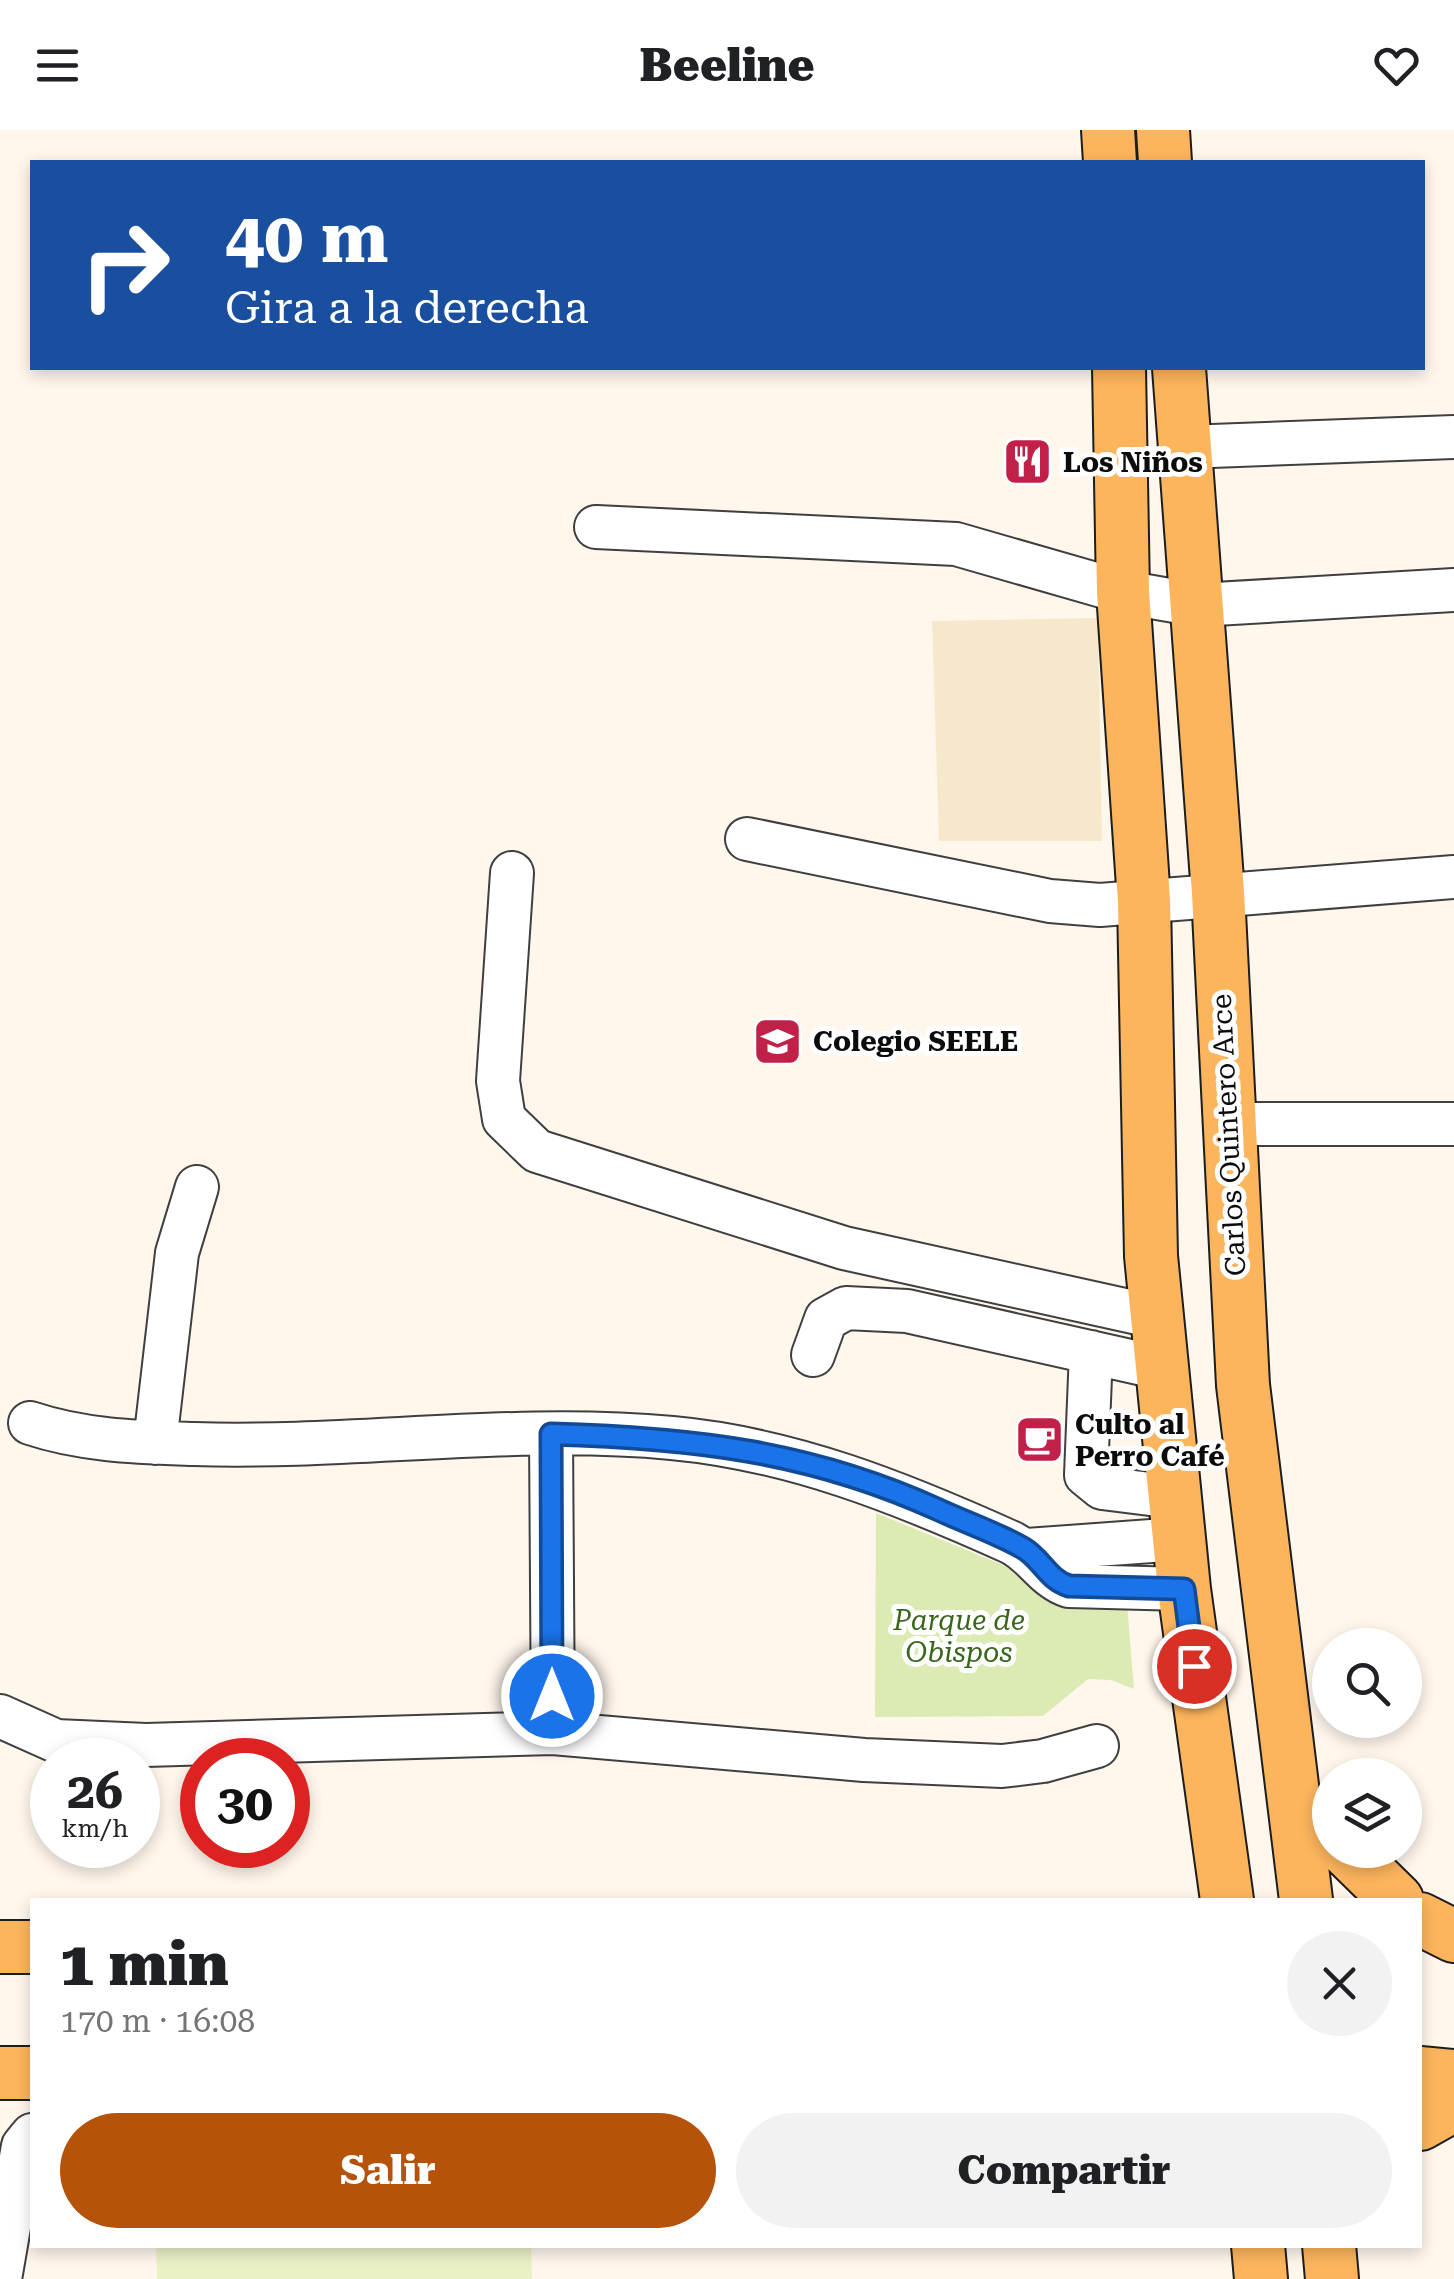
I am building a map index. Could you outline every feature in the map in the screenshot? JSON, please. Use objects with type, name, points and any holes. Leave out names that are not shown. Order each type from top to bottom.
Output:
[{"type":"main road","points":[[1108,130],[1110,160]]},
{"type":"main road","points":[[1163,130],[1164,160]]},
{"type":"main road","points":[[1119,370],[1123,592],[1144,901],[1156,1316],[1179,1542],[1227,1898]]},
{"type":"main road","name":"Carlos Quintero Arce","points":[[1179,370],[1218,893],[1242,1385],[1312,1809]]},
{"type":"main road","name":"Carlos Quintero Arce","points":[[1306,1898],[1312,1827]]},
{"type":"main road","points":[[1364,1868],[1395,1898]]},
{"type":"main road","points":[[1422,1921],[1454,1936]]},
{"type":"main road","points":[[0,1946],[30,1947]]},
{"type":"main road","points":[[1422,1958],[1454,1958]]},
{"type":"main road","points":[[0,2073],[30,2073]]},
{"type":"main road","points":[[1422,2073],[1454,2076]]},
{"type":"main road","points":[[1422,2123],[1454,2106]]},
{"type":"main road","points":[[1258,2248],[1261,2279]]},
{"type":"street","points":[[1185,447],[1454,437]]},
{"type":"street","points":[[596,527],[956,544],[1123,592],[1198,605],[1267,604],[1454,590]]},
{"type":"street","points":[[747,839],[1050,902],[1100,905],[1454,877]]},
{"type":"street","points":[[512,873],[498,1082],[504,1118],[537,1150],[844,1248],[1156,1316]]},
{"type":"street","points":[[1228,1124],[1454,1124]]},
{"type":"street","points":[[155,1443],[177,1253],[197,1187]]},
{"type":"street","points":[[813,1355],[826,1319],[846,1308],[906,1311],[1161,1368]]},
{"type":"street","points":[[1091,1352],[1086,1475],[1179,1542]]},
{"type":"street","points":[[30,1422],[72,1437],[155,1443],[252,1446],[551,1434],[670,1438],[744,1447],[898,1491],[1027,1550],[1054,1581],[1130,1588],[1179,1542]]},
{"type":"street","points":[[551,1434],[552,1733]]},
{"type":"street","points":[[1027,1550],[1112,1542],[1179,1542]]},
{"type":"street","points":[[0,1716],[56,1741],[146,1745],[552,1733],[957,1765],[1043,1762],[1098,1746]]},
{"type":"street","points":[[0,2279],[18,2142]]},
{"type":"shaded area","points":[[1098,618],[1102,841],[939,841],[932,621]]},
{"type":"green space","name":"Parque de Obispos","points":[[876,1513],[1003,1565],[1070,1600],[1126,1592],[1134,1689],[1111,1680],[1088,1679],[1043,1716],[875,1717]]},
{"type":"green space","points":[[156,2248],[531,2248],[532,2279],[157,2279]]},
{"type":"place","name":"Los Niños","points":[[1028,462]]},
{"type":"place","name":"Colegio SEELE","points":[[778,1041]]},
{"type":"place","name":"Culto al Perro Café","points":[[1040,1440]]},
{"type":"route","points":[[552,1696],[551,1434],[670,1438],[744,1447],[898,1491],[1027,1550],[1054,1581],[1069,1586],[1184,1589],[1194,1666]]}]
